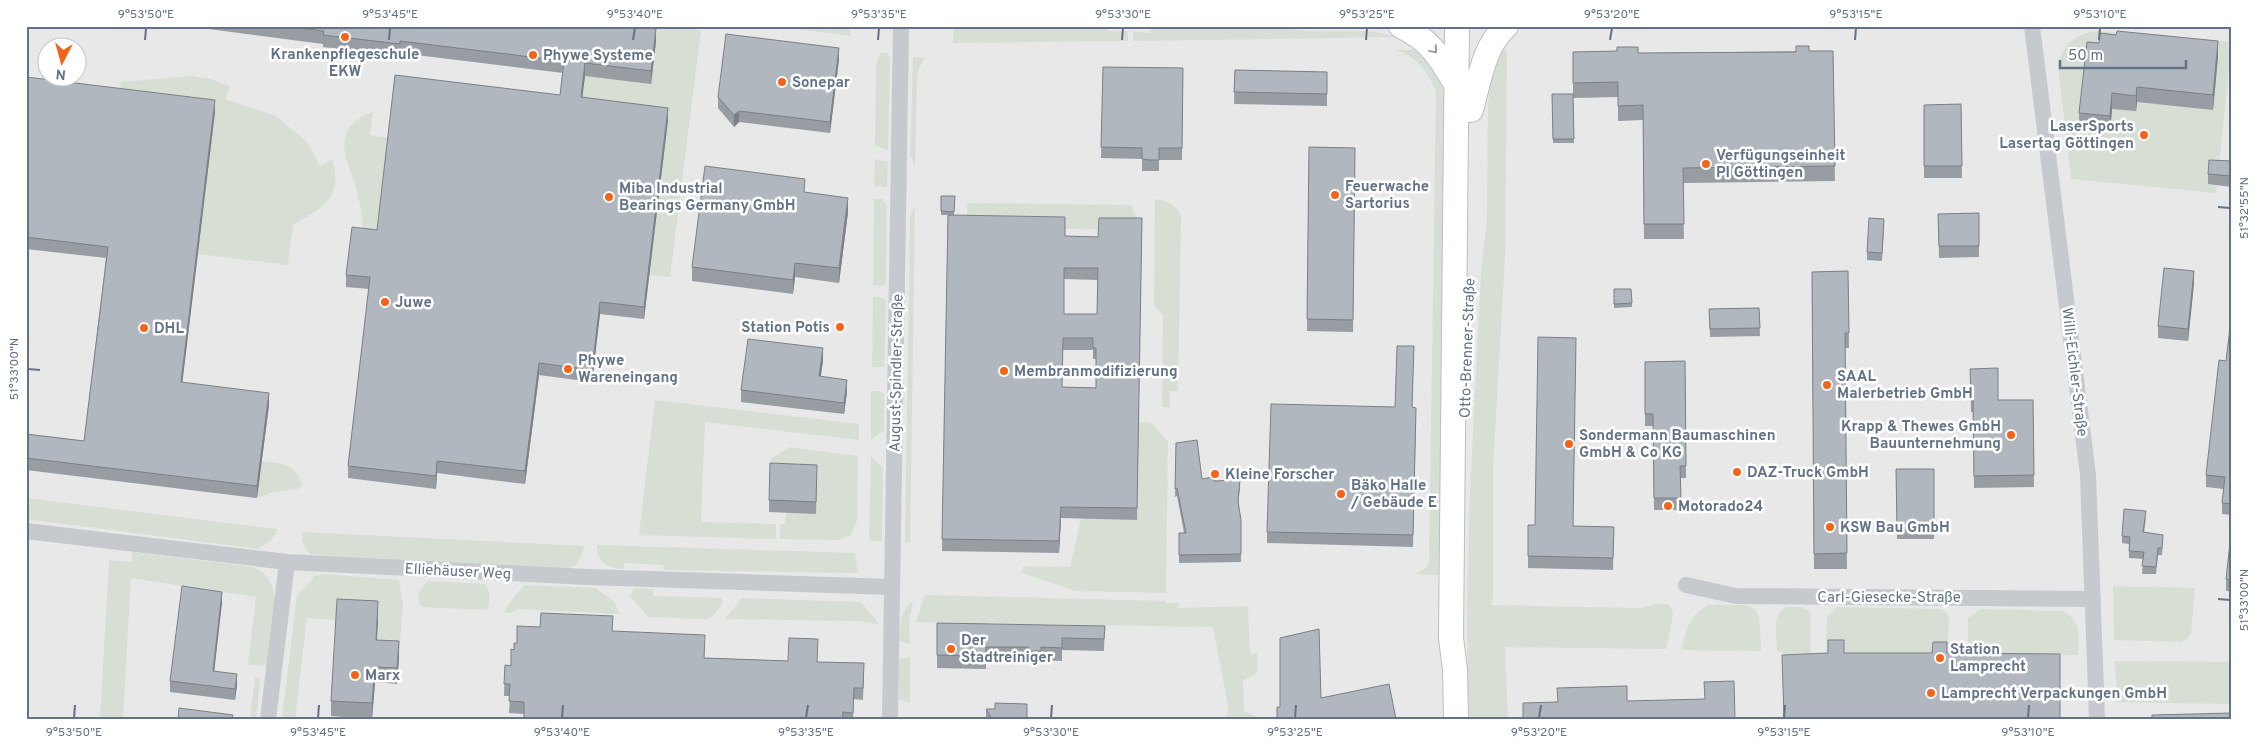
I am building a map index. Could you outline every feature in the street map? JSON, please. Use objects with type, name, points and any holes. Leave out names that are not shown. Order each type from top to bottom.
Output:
[{"type":"main road","points":[[1401,26],[1425,40],[1435,50],[1457,86]]},
{"type":"main road","name":"Otto-Brenner-Straße","points":[[1456,26],[1451,638],[1455,670],[1456,719]]},
{"type":"main road","name":"Otto-Brenner-Straße","points":[[1455,670],[1460,639],[1469,273],[1472,26]]},
{"type":"main road","points":[[1471,110],[1486,57],[1500,32],[1506,26]]},
{"type":"street","name":"August-Spindler-Straße","points":[[890,719],[900,26]]},
{"type":"street","name":"Willi-Eichler-Straße","points":[[2032,26],[2088,475],[2097,719]]},
{"type":"street","name":"Elliehäuser Weg","points":[[26,531],[287,562],[614,578],[892,587]]},
{"type":"street","points":[[268,719],[287,562]]},
{"type":"street","name":"Carl-Giesecke-Straße","points":[[1686,585],[1736,596],[2093,598]]},
{"type":"shaded area","points":[[26,26],[2232,26],[2232,719],[26,719]]},
{"type":"shaded area","points":[[532,26],[669,26],[701,30],[670,277],[650,275],[581,109],[585,76]]},
{"type":"shaded area","points":[[777,26],[849,26],[851,36]]},
{"type":"shaded area","points":[[953,26],[1106,26],[1107,31],[1128,31],[1128,41],[953,43]]},
{"type":"shaded area","points":[[1153,26],[1264,26],[1306,31],[1370,31],[1399,37],[1133,41],[1133,31],[1150,33],[1153,30]]},
{"type":"shaded area","name":"LaserSports Lasertag Göttingen","points":[[2099,31],[2232,42],[2216,193],[2071,179],[2058,65],[2063,51],[2072,40],[2084,34]]},
{"type":"shaded area","points":[[1502,48],[1507,51],[1505,255],[1493,469],[1493,598],[1491,605],[1642,608],[1655,604],[1668,604],[1673,615],[1666,649],[1505,647],[1508,719],[1468,719],[1467,606],[1469,513],[1481,272],[1487,220],[1488,103],[1492,74]]},
{"type":"shaded area","points":[[1394,50],[1414,50],[1437,76],[1444,95],[1442,575],[1415,574],[1427,567],[1429,559],[1436,92],[1430,78],[1420,65],[1408,55]]},
{"type":"shaded area","points":[[880,53],[888,53],[890,60],[888,150],[875,146],[876,66]]},
{"type":"shaded area","points":[[913,57],[925,58],[918,70],[917,79],[915,166],[910,156]]},
{"type":"shaded area","points":[[192,76],[210,79],[230,86],[225,99],[276,116],[307,142],[320,166],[332,159],[335,172],[333,192],[322,206],[293,225],[288,265],[198,254],[215,112],[118,100],[121,82]]},
{"type":"shaded area","points":[[373,112],[370,135],[389,138],[377,243],[362,241],[360,204],[346,159],[344,142],[351,126],[361,117]]},
{"type":"shaded area","points":[[875,159],[888,162],[887,187],[874,186]]},
{"type":"shaded area","points":[[874,199],[882,199],[887,205],[886,282],[882,286],[873,285]]},
{"type":"shaded area","points":[[1155,199],[1171,204],[1181,216],[1178,391],[1170,391],[1170,407],[1162,407],[1163,315],[1154,305]]},
{"type":"shaded area","points":[[967,203],[1131,205],[1142,230],[967,227]]},
{"type":"shaded area","points":[[915,205],[910,542],[905,544],[910,217]]},
{"type":"shaded area","points":[[873,297],[880,297],[886,300],[884,367],[872,367]]},
{"type":"shaded area","points":[[871,391],[878,391],[884,394],[884,431],[871,439]]},
{"type":"shaded area","points":[[655,400],[859,424],[859,440],[705,422],[701,522],[776,524],[776,539],[639,535]]},
{"type":"shaded area","points":[[1139,422],[1150,422],[1168,442],[1166,593],[1076,591],[1022,573],[1023,566],[1070,567],[1081,519]]},
{"type":"shaded area","points":[[789,447],[858,456],[857,521],[851,535],[838,540],[780,539],[780,524],[785,524],[786,513],[816,513],[770,475],[771,459]]},
{"type":"shaded area","points":[[871,456],[883,468],[882,541],[869,541]]},
{"type":"shaded area","points":[[262,461],[287,465],[295,472],[303,484],[298,489],[274,492],[257,498]]},
{"type":"shaded area","points":[[26,498],[277,529],[272,539],[257,549],[26,519]]},
{"type":"shaded area","points":[[303,532],[585,546],[577,564],[569,568],[310,554],[302,541]]},
{"type":"shaded area","points":[[597,545],[855,553],[858,573],[664,570],[663,565],[624,563],[624,569],[608,566],[604,563],[597,551]]},
{"type":"shaded area","points":[[132,552],[253,567],[263,573],[272,585],[275,600],[268,664],[263,666],[248,664],[256,597],[131,578],[123,719],[100,719],[109,560],[132,562]]},
{"type":"shaded area","points":[[324,574],[399,580],[403,605],[399,657],[376,655],[336,620],[307,618],[295,719],[282,719],[297,595],[313,579],[312,577]]},
{"type":"shaded area","points":[[428,581],[485,584],[489,597],[487,610],[422,607],[418,596],[420,590]]},
{"type":"shaded area","points":[[525,585],[596,588],[614,602],[620,614],[517,609],[511,613],[503,613],[515,595]]},
{"type":"shaded area","points":[[2113,586],[2195,588],[2191,634],[2181,642],[2114,640]]},
{"type":"shaded area","points":[[634,588],[653,589],[653,596],[721,598],[723,603],[712,617],[705,619],[648,617],[630,596]]},
{"type":"shaded area","points":[[925,595],[1166,601],[1166,603],[1179,603],[1179,608],[1248,606],[1250,654],[1257,653],[1258,672],[1243,681],[1244,711],[1260,719],[1227,719],[1228,706],[1213,627],[916,622]]},
{"type":"shaded area","points":[[742,598],[861,602],[879,624],[858,621],[725,619]]},
{"type":"shaded area","points":[[913,601],[909,622],[910,644],[899,641],[899,635],[903,614]]},
{"type":"shaded area","points":[[1709,605],[1738,605],[1753,608],[1757,613],[1759,621],[1761,651],[1681,650],[1693,618],[1702,608]]},
{"type":"shaded area","points":[[1787,607],[1802,607],[1810,611],[1811,666],[1782,666],[1783,652],[1777,651],[1776,626],[1779,615]]},
{"type":"shaded area","points":[[1837,607],[1941,609],[1947,613],[1949,620],[1947,654],[1847,658],[1844,652],[1826,652],[1827,617]]},
{"type":"shaded area","points":[[1981,609],[2063,611],[2077,625],[2079,635],[2078,655],[2060,655],[2060,665],[1968,665],[1968,618]]},
{"type":"shaded area","points":[[910,657],[910,703],[899,699],[899,659]]},
{"type":"shaded area","points":[[2115,661],[2232,662],[2232,704],[2117,702]]},
{"type":"shaded area","points":[[255,677],[260,678],[256,719],[250,719]]},
{"type":"building","points":[[282,26],[634,26],[656,29],[651,71],[585,63],[581,97],[668,108],[644,307],[600,302],[592,370],[539,363],[525,471],[437,461],[436,476],[348,466],[370,277],[346,275],[352,227],[377,230],[395,75],[560,95],[564,61],[400,41],[400,44],[323,35],[324,31]]},
{"type":"building","points":[[2117,31],[2218,41],[2213,95],[2137,87],[2136,96],[2112,93],[2110,116],[2079,113],[2087,42],[2099,43],[2100,33],[2116,35]]},
{"type":"building","name":"Sonepar","points":[[726,34],[839,48],[830,122],[739,111],[734,115],[718,97]]},
{"type":"building","points":[[1796,46],[1809,46],[1809,51],[1833,51],[1835,166],[1683,168],[1684,224],[1644,224],[1643,105],[1618,106],[1618,82],[1573,83],[1573,52],[1617,51],[1617,47],[1638,47],[1638,53],[1796,52]]},
{"type":"building","points":[[1103,67],[1183,68],[1182,148],[1159,148],[1159,160],[1150,160],[1142,159],[1142,148],[1101,147]]},
{"type":"building","points":[[1235,70],[1327,72],[1327,94],[1234,92]]},
{"type":"building","name":"DHL","points":[[26,77],[38,78],[38,88],[88,88],[88,85],[215,100],[181,382],[269,393],[257,486],[26,458],[26,434],[84,441],[108,247],[26,237]]},
{"type":"building","points":[[1552,94],[1573,94],[1574,139],[1553,139]]},
{"type":"building","points":[[1961,104],[1962,166],[1924,166],[1924,105]]},
{"type":"building","points":[[1309,147],[1355,148],[1353,320],[1307,319]]},
{"type":"building","points":[[2209,160],[2232,161],[2232,176],[2208,174]]},
{"type":"building","points":[[705,166],[805,179],[804,192],[848,198],[839,268],[795,263],[793,280],[692,267]]},
{"type":"building","points":[[941,196],[955,196],[954,212],[941,211]]},
{"type":"building","points":[[1979,213],[1979,246],[1939,246],[1938,214]]},
{"type":"building","name":"Membranmodifizierung","points":[[948,215],[1065,217],[1065,236],[1098,237],[1099,218],[1142,218],[1137,508],[1061,507],[1059,541],[942,539]],"holes":[[[1064,268],[1098,268],[1097,314],[1064,314]],[[1063,338],[1093,338],[1093,348],[1096,348],[1096,388],[1062,387]]]},
{"type":"building","points":[[1869,218],[1884,219],[1882,253],[1867,252]]},
{"type":"building","points":[[2164,268],[2194,271],[2188,329],[2158,326]]},
{"type":"building","points":[[1848,271],[1849,333],[1845,333],[1847,553],[1814,554],[1812,272]]},
{"type":"building","points":[[1614,289],[1631,289],[1632,303],[1614,304]]},
{"type":"building","points":[[1759,308],[1760,328],[1710,329],[1709,309]]},
{"type":"building","points":[[2232,311],[2232,504],[2222,503],[2225,477],[2206,475],[2219,360],[2226,361]]},
{"type":"building","points":[[1538,337],[1576,338],[1573,526],[1614,527],[1613,558],[1528,556],[1528,525],[1535,525]]},
{"type":"building","points":[[748,339],[823,348],[819,376],[847,380],[844,403],[741,390]]},
{"type":"building","name":"Bäko Halle / Gebäude E","points":[[1397,346],[1414,346],[1412,407],[1416,408],[1413,535],[1267,532],[1271,404],[1395,407]]},
{"type":"building","points":[[1685,361],[1686,466],[1680,466],[1681,498],[1654,498],[1653,414],[1645,414],[1645,362]]},
{"type":"building","points":[[1998,368],[1998,400],[2033,400],[2034,475],[1974,476],[1973,400],[1971,400],[1970,369]]},
{"type":"building","points":[[1197,440],[1202,479],[1213,477],[1214,481],[1240,480],[1238,501],[1241,520],[1241,554],[1179,555],[1179,533],[1186,533],[1177,488],[1175,489],[1176,443]]},
{"type":"building","points":[[770,463],[817,465],[816,502],[769,500]]},
{"type":"building","points":[[1896,469],[1934,469],[1934,527],[1897,527]]},
{"type":"building","points":[[2124,509],[2146,511],[2143,532],[2163,535],[2162,548],[2158,548],[2156,567],[2142,566],[2144,552],[2129,551],[2130,537],[2122,536]]},
{"type":"building","points":[[2232,525],[2232,580],[2226,579]]},
{"type":"building","points":[[182,586],[222,592],[213,671],[237,674],[235,689],[170,681]]},
{"type":"building","points":[[337,599],[378,601],[376,640],[399,641],[397,668],[375,667],[372,703],[331,701]]},
{"type":"building","points":[[541,613],[613,616],[612,631],[705,635],[704,658],[788,661],[789,638],[818,639],[817,662],[864,663],[863,688],[854,688],[853,713],[843,712],[842,719],[524,719],[524,702],[509,701],[510,684],[504,684],[505,665],[511,666],[511,649],[514,650],[514,643],[517,643],[517,626],[540,627]]},
{"type":"building","points":[[937,623],[1105,626],[1104,639],[1062,638],[1062,648],[1041,647],[1041,651],[1028,651],[1028,647],[986,647],[986,656],[937,655]]},
{"type":"building","points":[[1319,629],[1321,698],[1389,684],[1396,719],[1277,719],[1277,707],[1280,707],[1280,638]]},
{"type":"building","name":"Lamprecht Verpackungen GmbH","points":[[1828,640],[1844,640],[1844,653],[1932,653],[1933,642],[1947,642],[1947,653],[2060,654],[2060,719],[1784,719],[1782,655],[1828,653]]},
{"type":"building","points":[[1734,681],[1735,719],[1523,719],[1523,703],[1558,702],[1557,688],[1627,686],[1627,701],[1705,699],[1704,682]]},
{"type":"building","points":[[995,703],[1027,704],[1027,719],[992,719],[986,709],[995,709]]},
{"type":"building","points":[[179,708],[233,715],[232,719],[178,719]]},
{"type":"building","points":[[2232,713],[2232,719],[2152,719],[2152,715]]},
{"type":"place","name":"Krankenpflegeschule EKW","points":[[345,37]]},
{"type":"place","name":"Phywe Systeme","points":[[533,55]]},
{"type":"place","name":"Sonepar","points":[[782,82]]},
{"type":"place","name":"LaserSports Lasertag Göttingen","points":[[2144,135]]},
{"type":"place","name":"Verfügungseinheit PI Göttingen","points":[[1706,164]]},
{"type":"place","name":"Feuerwache Sartorius","points":[[1335,195]]},
{"type":"place","name":"Miba Industrial Bearings Germany GmbH","points":[[609,197]]},
{"type":"place","name":"Juwe","points":[[385,302]]},
{"type":"place","name":"Station Potis","points":[[840,327]]},
{"type":"place","name":"DHL","points":[[144,328]]},
{"type":"place","name":"Phywe Wareneingang","points":[[568,369]]},
{"type":"place","name":"Membranmodifizierung","points":[[1004,371]]},
{"type":"place","name":"SAAL Malerbetrieb GmbH","points":[[1827,385]]},
{"type":"place","name":"Krapp & Thewes GmbH Bauunternehmung","points":[[2011,435]]},
{"type":"place","name":"Sondermann Baumaschinen GmbH & Co KG","points":[[1569,444]]},
{"type":"place","name":"DAZ-Truck GmbH","points":[[1737,472]]},
{"type":"place","name":"Kleine Forscher","points":[[1215,474]]},
{"type":"place","name":"Bäko Halle / Gebäude E","points":[[1341,494]]},
{"type":"place","name":"Motorado24","points":[[1668,506]]},
{"type":"place","name":"KSW Bau GmbH","points":[[1830,527]]},
{"type":"place","name":"Der Stadtreiniger","points":[[951,649]]},
{"type":"place","name":"Station Lamprecht","points":[[1940,658]]},
{"type":"place","name":"Marx","points":[[355,675]]},
{"type":"place","name":"Lamprecht Verpackungen GmbH","points":[[1931,693]]}]
